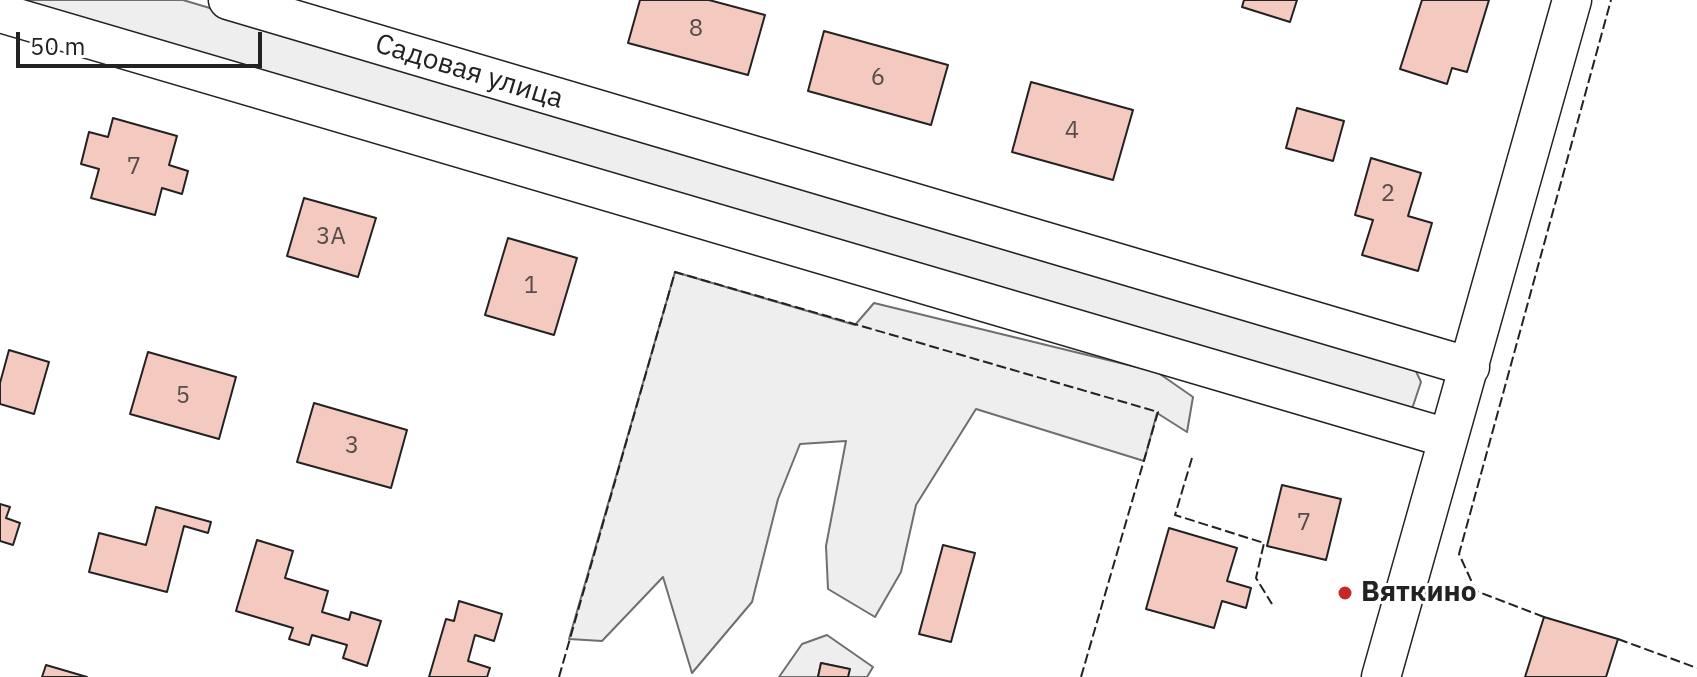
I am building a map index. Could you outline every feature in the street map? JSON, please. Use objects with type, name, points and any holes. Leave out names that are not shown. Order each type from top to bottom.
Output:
[{"type":"street","name":"Садовая улица","points":[[228,0],[1470,367]]},
{"type":"street","points":[[1381,677],[1572,0]]},
{"type":"street","points":[[0,13],[1447,438]]},
{"type":"shaded area","points":[[0,0],[183,0],[1414,367],[1421,382],[1412,409]]},
{"type":"shaded area","points":[[675,272],[855,325],[874,303],[1157,372],[1193,397],[1187,432],[1157,413],[1144,461],[976,409],[916,505],[901,572],[875,617],[828,589],[826,546],[846,441],[800,444],[778,499],[752,602],[692,673],[663,577],[602,641],[569,639]]},
{"type":"shaded area","points":[[827,635],[873,667],[867,677],[848,677],[849,669],[821,663],[818,677],[779,677],[802,644]]},
{"type":"building","points":[[640,0],[709,0],[765,15],[748,75],[628,43]]},
{"type":"building","points":[[1244,0],[1297,0],[1290,22],[1242,7]]},
{"type":"building","points":[[1422,0],[1489,0],[1467,72],[1452,68],[1447,84],[1400,69]]},
{"type":"building","points":[[824,31],[948,65],[931,125],[808,91]]},
{"type":"building","points":[[1031,82],[1133,110],[1113,180],[1012,152]]},
{"type":"building","points":[[1297,108],[1344,121],[1333,161],[1286,148]]},
{"type":"building","points":[[113,118],[177,136],[169,165],[188,171],[182,194],[162,188],[155,215],[91,198],[99,169],[81,164],[89,132],[108,137]]},
{"type":"building","points":[[1371,158],[1421,173],[1408,216],[1432,223],[1418,271],[1362,255],[1373,220],[1355,215]]},
{"type":"building","points":[[304,198],[376,218],[358,277],[287,256]]},
{"type":"building","points":[[508,238],[577,258],[554,335],[485,315]]},
{"type":"building","points":[[9,350],[49,362],[34,414],[0,404],[0,383]]},
{"type":"building","points":[[148,352],[236,377],[219,439],[130,414]]},
{"type":"building","points":[[314,403],[407,430],[391,488],[297,462]]},
{"type":"building","points":[[1282,485],[1341,499],[1326,560],[1267,546]]},
{"type":"building","points":[[0,504],[10,507],[6,518],[20,523],[13,545],[0,541]]},
{"type":"building","points":[[156,507],[211,522],[208,533],[184,526],[167,592],[89,572],[99,533],[146,545]]},
{"type":"building","points":[[1169,528],[1237,548],[1227,581],[1251,588],[1246,608],[1222,601],[1214,628],[1146,609]]},
{"type":"building","points":[[257,540],[293,551],[285,578],[328,591],[322,612],[349,620],[351,612],[381,621],[367,666],[343,658],[347,645],[312,635],[309,645],[289,639],[293,628],[236,611]]},
{"type":"building","points":[[943,545],[975,553],[951,642],[919,634]]},
{"type":"building","points":[[459,601],[502,614],[494,641],[475,635],[468,661],[490,668],[487,677],[429,677],[446,619],[454,621]]},
{"type":"building","points":[[1544,617],[1618,639],[1606,677],[1525,677]]},
{"type":"building","points":[[821,663],[850,669],[848,677],[818,677]]},
{"type":"building","points":[[46,665],[87,677],[42,677]]},
{"type":"fence","points":[[1544,617],[1476,591],[1459,554],[1611,0]]},
{"type":"fence","points":[[559,677],[675,272],[1158,412],[1081,677]]},
{"type":"fence","points":[[1192,458],[1175,515],[1264,543],[1256,578],[1272,604]]},
{"type":"fence","points":[[1618,639],[1697,668]]},
{"type":"place","name":"Вяткино","points":[[1345,593]]}]
